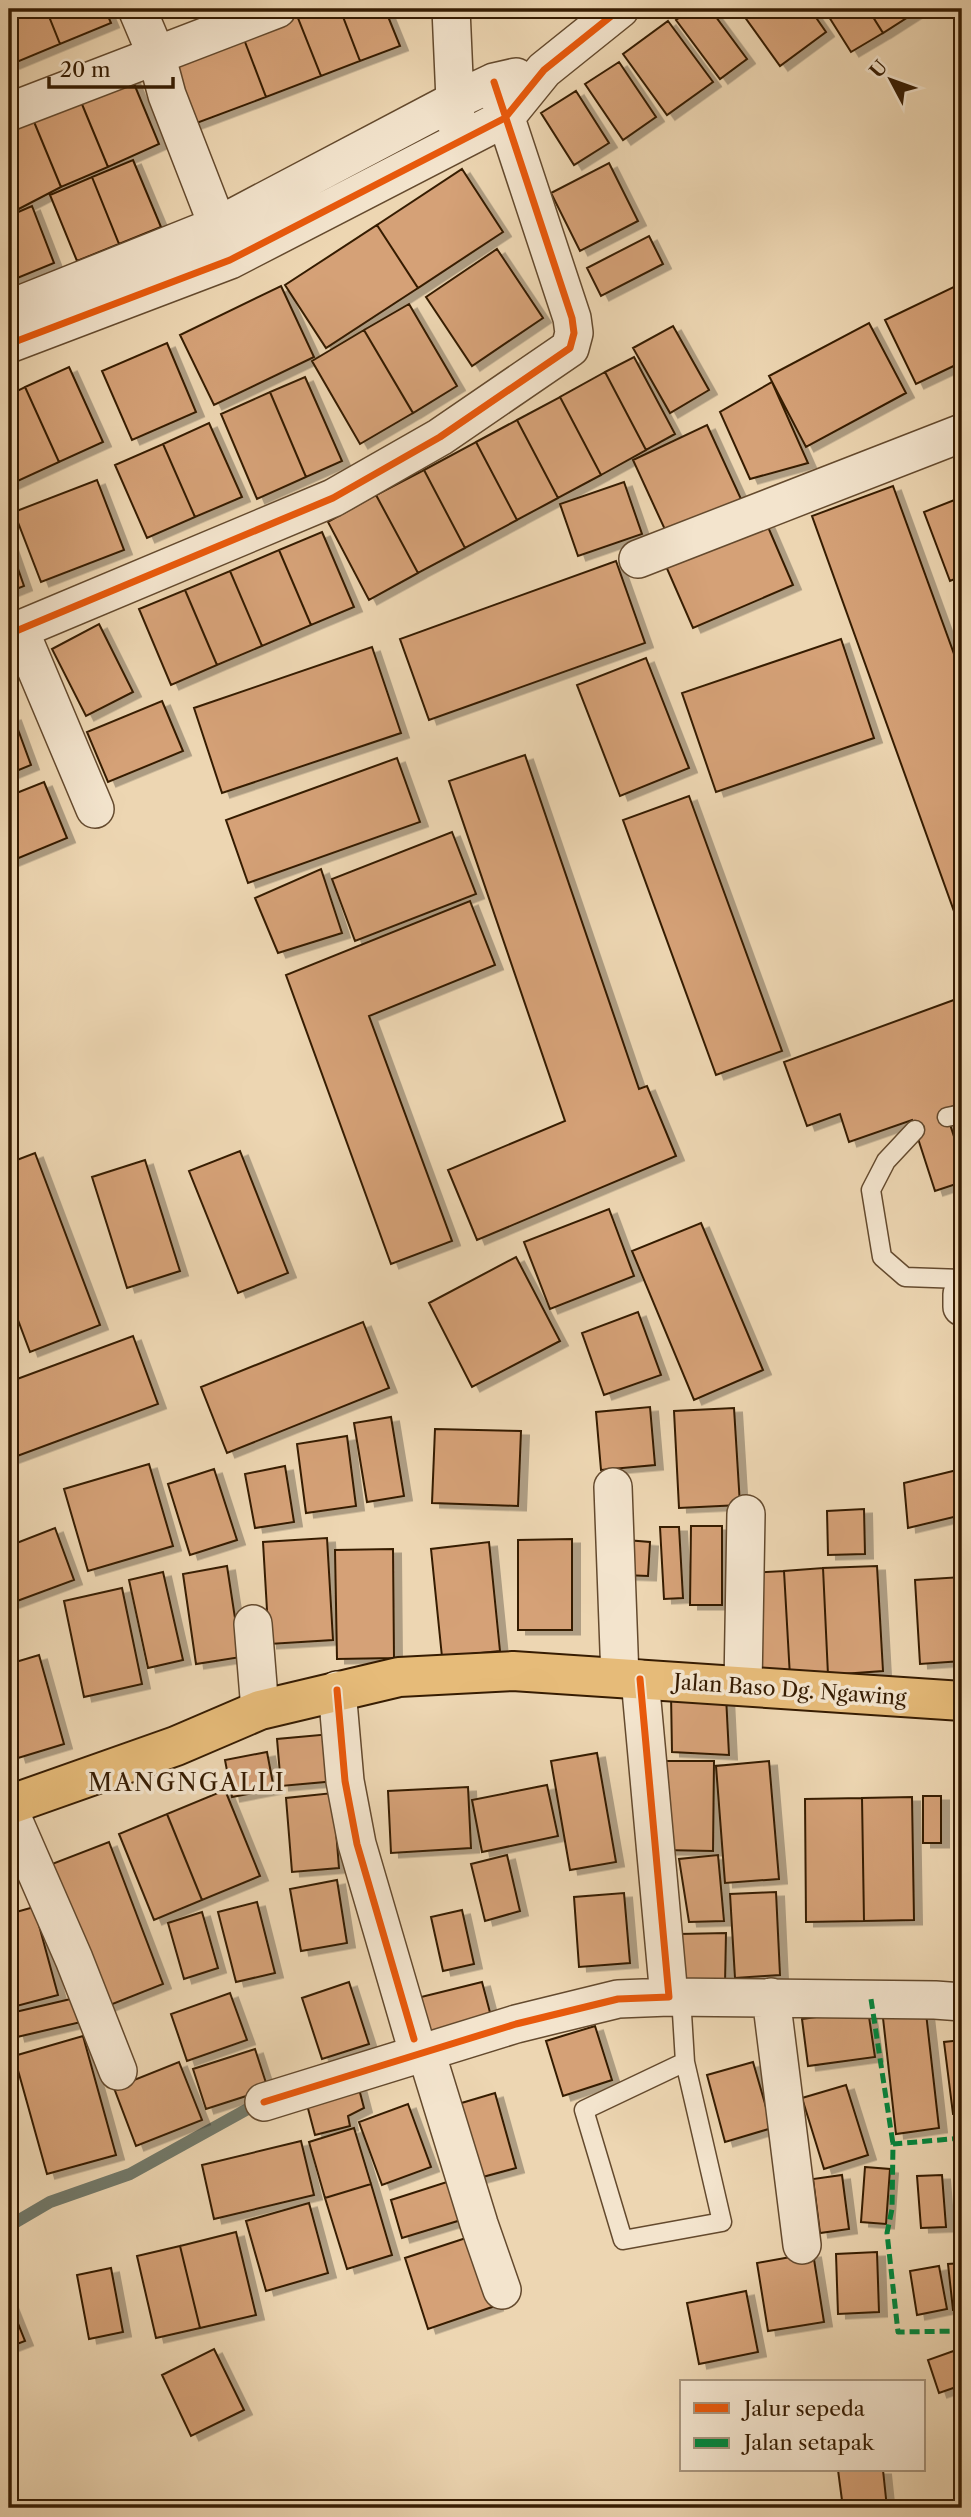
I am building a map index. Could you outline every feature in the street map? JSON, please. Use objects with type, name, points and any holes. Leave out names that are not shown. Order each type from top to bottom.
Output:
[{"type":"main road","name":"Jalan Baso Dg. Ngawing","points":[[9,1805],[176,1746],[260,1710],[399,1677],[513,1671],[962,1701]]},
{"type":"street","points":[[137,9],[156,54],[167,95],[219,225],[230,260]]},
{"type":"street","points":[[9,112],[278,9]]},
{"type":"street","points":[[452,9],[455,144]]},
{"type":"street","points":[[9,344],[230,260],[505,118],[544,70],[620,9]]},
{"type":"street","points":[[9,309],[219,225],[494,82],[544,70]]},
{"type":"street","points":[[95,810],[14,632],[333,498],[440,437],[570,348],[574,333],[572,318],[494,82]]},
{"type":"street","points":[[638,559],[962,433]]},
{"type":"street","points":[[613,1487],[630,1679],[672,1993]]},
{"type":"street","points":[[743,1686],[746,1514]]},
{"type":"street","points":[[253,1624],[260,1710]]},
{"type":"street","points":[[337,1690],[345,1781],[357,1844],[420,2045],[502,2290]]},
{"type":"street","points":[[9,1810],[74,1959],[118,2071]]},
{"type":"street","points":[[264,2102],[420,2045],[618,1999],[672,1993],[962,2002]]},
{"type":"street","points":[[771,1997],[802,2245]]},
{"type":"lane","points":[[915,1130],[886,1161],[871,1190],[881,1257],[905,1277],[962,1296]]},
{"type":"lane","points":[[672,1993],[722,2222],[624,2240],[584,2109],[685,2062]]},
{"type":"building","points":[[9,9],[46,9],[60,44],[12,64],[9,55]]},
{"type":"building","points":[[46,9],[105,9],[111,23],[60,44]]},
{"type":"building","points":[[307,9],[340,9],[360,61],[321,76],[296,13]]},
{"type":"building","points":[[340,9],[385,9],[400,46],[360,61]]},
{"type":"building","points":[[691,9],[710,9],[747,59],[720,79],[676,20]]},
{"type":"building","points":[[739,9],[810,9],[826,32],[780,66]]},
{"type":"building","points":[[824,9],[868,9],[883,33],[851,52]]},
{"type":"building","points":[[868,9],[918,9],[919,10],[883,33]]},
{"type":"building","points":[[296,13],[321,76],[266,97],[242,34]]},
{"type":"building","points":[[668,21],[713,82],[667,115],[623,54]]},
{"type":"building","points":[[242,34],[266,97],[194,124],[171,61]]},
{"type":"building","points":[[619,62],[656,117],[623,140],[585,84]]},
{"type":"building","points":[[130,74],[159,144],[108,167],[79,97]]},
{"type":"building","points":[[576,91],[609,143],[574,165],[541,113]]},
{"type":"building","points":[[79,97],[108,167],[61,187],[32,117]]},
{"type":"building","points":[[32,117],[61,187],[11,213],[9,129]]},
{"type":"building","points":[[133,160],[161,227],[119,244],[92,177]]},
{"type":"building","points":[[609,163],[638,221],[580,251],[551,193]]},
{"type":"building","points":[[462,169],[503,232],[418,288],[377,225]]},
{"type":"building","points":[[92,177],[119,244],[77,261],[50,195]]},
{"type":"building","points":[[32,206],[54,263],[10,281],[9,216]]},
{"type":"building","points":[[377,225],[418,288],[326,348],[285,285]]},
{"type":"building","points":[[649,236],[663,264],[601,296],[587,268]]},
{"type":"building","points":[[497,249],[543,318],[472,366],[426,297]]},
{"type":"building","points":[[962,283],[962,362],[916,384],[885,320]]},
{"type":"building","points":[[281,286],[314,357],[214,405],[180,335]]},
{"type":"building","points":[[409,304],[457,386],[413,413],[364,330]]},
{"type":"building","points":[[869,323],[906,393],[806,447],[769,376]]},
{"type":"building","points":[[673,326],[709,390],[670,413],[633,348]]},
{"type":"building","points":[[364,330],[413,413],[360,444],[312,361]]},
{"type":"building","points":[[167,343],[196,412],[132,440],[102,371]]},
{"type":"building","points":[[634,357],[675,434],[646,450],[605,372]]},
{"type":"building","points":[[69,367],[103,442],[59,462],[25,387]]},
{"type":"building","points":[[605,372],[646,450],[601,475],[560,397]]},
{"type":"building","points":[[305,377],[342,461],[306,477],[270,392]]},
{"type":"building","points":[[772,382],[808,463],[750,479],[720,412]]},
{"type":"building","points":[[25,387],[59,462],[9,485],[9,395]]},
{"type":"building","points":[[270,392],[306,477],[257,499],[221,414]]},
{"type":"building","points":[[560,397],[601,475],[558,498],[517,420]]},
{"type":"building","points":[[517,420],[558,498],[517,520],[476,442]]},
{"type":"building","points":[[209,423],[242,497],[195,517],[163,444]]},
{"type":"building","points":[[707,425],[741,499],[667,534],[633,460]]},
{"type":"building","points":[[476,442],[517,520],[465,548],[424,470]]},
{"type":"building","points":[[163,444],[195,517],[147,538],[115,465]]},
{"type":"building","points":[[424,470],[465,548],[418,573],[376,495]]},
{"type":"building","points":[[97,480],[124,550],[41,582],[14,512]]},
{"type":"building","points":[[624,482],[642,534],[578,556],[560,504]]},
{"type":"building","points":[[893,486],[962,676],[962,912],[955,914],[812,516]]},
{"type":"building","points":[[376,495],[418,573],[369,600],[328,522]]},
{"type":"building","points":[[962,497],[962,576],[950,581],[924,512]]},
{"type":"building","points":[[765,520],[793,585],[693,628],[665,564]]},
{"type":"building","points":[[322,532],[354,607],[311,625],[279,550]]},
{"type":"building","points":[[9,543],[24,586],[9,592]]},
{"type":"building","points":[[279,550],[311,625],[262,646],[230,571]]},
{"type":"building","points":[[616,561],[645,643],[429,720],[400,639]]},
{"type":"building","points":[[230,571],[262,646],[217,665],[185,590]]},
{"type":"building","points":[[185,590],[217,665],[171,685],[139,609]]},
{"type":"building","points":[[99,624],[133,692],[86,716],[52,649]]},
{"type":"building","points":[[841,639],[874,738],[716,792],[682,693]]},
{"type":"building","points":[[372,647],[401,733],[222,793],[194,708]]},
{"type":"building","points":[[646,658],[689,768],[620,796],[577,685]]},
{"type":"building","points":[[162,701],[183,751],[108,782],[87,732]]},
{"type":"building","points":[[13,716],[31,765],[9,774],[9,717]]},
{"type":"building","points":[[525,755],[639,1089],[647,1086],[676,1156],[477,1240],[448,1170],[565,1121],[449,781]]},
{"type":"building","points":[[397,758],[420,822],[248,883],[226,820]]},
{"type":"building","points":[[44,782],[67,838],[9,862],[9,796]]},
{"type":"building","points":[[689,796],[782,1051],[716,1075],[623,820]]},
{"type":"building","points":[[452,832],[476,894],[355,941],[332,879]]},
{"type":"building","points":[[321,869],[342,933],[278,953],[255,898]]},
{"type":"building","points":[[470,901],[495,965],[369,1016],[452,1241],[391,1264],[286,975]]},
{"type":"building","points":[[962,997],[962,1103],[945,1109],[962,1161],[962,1182],[935,1191],[912,1120],[849,1142],[840,1114],[807,1126],[784,1062]]},
{"type":"building","points":[[240,1151],[288,1273],[238,1293],[189,1171]]},
{"type":"building","points":[[35,1153],[100,1325],[30,1352],[9,1296],[9,1163]]},
{"type":"building","points":[[145,1160],[180,1271],[127,1288],[92,1177]]},
{"type":"building","points":[[609,1209],[634,1276],[550,1309],[524,1242]]},
{"type":"building","points":[[701,1223],[763,1370],[694,1400],[632,1251]]},
{"type":"building","points":[[516,1257],[560,1341],[472,1387],[429,1303]]},
{"type":"building","points":[[638,1312],[661,1375],[604,1395],[582,1333]]},
{"type":"building","points":[[363,1322],[389,1388],[227,1453],[201,1387]]},
{"type":"building","points":[[133,1336],[158,1404],[9,1459],[9,1382]]},
{"type":"building","points":[[650,1407],[655,1465],[601,1470],[596,1412]]},
{"type":"building","points":[[734,1408],[740,1505],[679,1508],[674,1411]]},
{"type":"building","points":[[391,1417],[404,1496],[367,1502],[354,1423]]},
{"type":"building","points":[[435,1429],[521,1431],[518,1506],[432,1503]]},
{"type":"building","points":[[347,1436],[356,1506],[306,1513],[297,1444]]},
{"type":"building","points":[[149,1464],[173,1546],[88,1571],[64,1489]]},
{"type":"building","points":[[285,1466],[294,1522],[255,1528],[245,1474]]},
{"type":"building","points":[[214,1469],[237,1540],[190,1555],[168,1484]]},
{"type":"building","points":[[957,1470],[962,1515],[908,1528],[904,1483]]},
{"type":"building","points":[[864,1509],[865,1554],[828,1555],[827,1511]]},
{"type":"building","points":[[691,1526],[722,1526],[722,1605],[690,1605]]},
{"type":"building","points":[[660,1527],[679,1527],[683,1598],[664,1599]]},
{"type":"building","points":[[55,1528],[74,1580],[9,1604],[9,1546]]},
{"type":"building","points":[[327,1538],[333,1640],[269,1644],[263,1542]]},
{"type":"building","points":[[572,1539],[572,1630],[518,1630],[518,1540]]},
{"type":"building","points":[[626,1540],[650,1542],[648,1576],[624,1575]]},
{"type":"building","points":[[489,1542],[500,1651],[442,1657],[431,1549]]},
{"type":"building","points":[[393,1549],[394,1658],[337,1659],[335,1550]]},
{"type":"building","points":[[227,1566],[241,1657],[196,1664],[183,1574]]},
{"type":"building","points":[[877,1566],[883,1671],[828,1675],[823,1568]]},
{"type":"building","points":[[823,1568],[828,1675],[790,1677],[784,1571]]},
{"type":"building","points":[[784,1571],[790,1677],[753,1680],[747,1573]]},
{"type":"building","points":[[163,1572],[183,1660],[148,1668],[129,1580]]},
{"type":"building","points":[[962,1577],[962,1661],[920,1664],[915,1580]]},
{"type":"building","points":[[122,1588],[142,1684],[84,1697],[64,1601]]},
{"type":"building","points":[[39,1655],[64,1744],[18,1758],[9,1728],[9,1664]]},
{"type":"building","points":[[671,1694],[726,1696],[729,1755],[672,1752]]},
{"type":"building","points":[[331,1734],[336,1781],[281,1786],[277,1739]]},
{"type":"building","points":[[267,1752],[274,1789],[232,1797],[225,1760]]},
{"type":"building","points":[[597,1753],[616,1862],[570,1870],[551,1761]]},
{"type":"building","points":[[665,1761],[714,1761],[713,1851],[663,1850]]},
{"type":"building","points":[[769,1761],[779,1879],[725,1883],[716,1766]]},
{"type":"building","points":[[547,1785],[558,1836],[482,1852],[472,1800]]},
{"type":"building","points":[[468,1787],[471,1848],[391,1853],[388,1791]]},
{"type":"building","points":[[225,1790],[260,1876],[202,1900],[167,1814]]},
{"type":"building","points":[[333,1793],[339,1868],[292,1872],[286,1798]]},
{"type":"building","points":[[923,1796],[941,1796],[941,1843],[923,1843]]},
{"type":"building","points":[[912,1797],[914,1920],[864,1921],[862,1798]]},
{"type":"building","points":[[862,1798],[864,1921],[806,1922],[805,1799]]},
{"type":"building","points":[[167,1814],[202,1900],[154,1920],[119,1834]]},
{"type":"building","points":[[955,1828],[962,1828],[962,1857],[957,1857]]},
{"type":"building","points":[[109,1842],[163,1984],[105,2007],[52,1864]]},
{"type":"building","points":[[507,1855],[520,1911],[485,1921],[471,1864]]},
{"type":"building","points":[[718,1855],[724,1921],[689,1922],[679,1859]]},
{"type":"building","points":[[337,1880],[347,1943],[301,1951],[290,1889]]},
{"type":"building","points":[[776,1892],[780,1975],[735,1978],[730,1894]]},
{"type":"building","points":[[624,1893],[630,1963],[579,1967],[574,1897]]},
{"type":"building","points":[[257,1902],[275,1973],[236,1982],[218,1912]]},
{"type":"building","points":[[34,1907],[58,1995],[9,2008],[9,1914]]},
{"type":"building","points":[[462,1910],[474,1964],[443,1971],[431,1917]]},
{"type":"building","points":[[202,1912],[218,1968],[184,1979],[168,1923]]},
{"type":"building","points":[[726,1933],[725,1984],[679,1984],[679,1934]]},
{"type":"building","points":[[349,1982],[369,2044],[322,2059],[302,1998]]},
{"type":"building","points":[[482,1982],[492,2020],[419,2039],[409,2000]]},
{"type":"building","points":[[230,1993],[247,2040],[187,2061],[171,2014]]},
{"type":"building","points":[[75,1998],[81,2022],[17,2037],[11,2013]]},
{"type":"building","points":[[868,2010],[875,2057],[808,2066],[802,2019]]},
{"type":"building","points":[[926,2013],[939,2128],[896,2134],[883,2018]]},
{"type":"building","points":[[595,2026],[612,2080],[563,2096],[546,2041]]},
{"type":"building","points":[[83,2036],[116,2155],[47,2174],[14,2056]]},
{"type":"building","points":[[962,2040],[962,2113],[953,2114],[944,2042]]},
{"type":"building","points":[[255,2049],[268,2089],[206,2109],[193,2069]]},
{"type":"building","points":[[179,2062],[202,2120],[136,2146],[114,2088]]},
{"type":"building","points":[[753,2062],[772,2128],[725,2142],[707,2075]]},
{"type":"building","points":[[358,2085],[364,2108],[348,2116],[350,2126],[315,2135],[306,2101]]},
{"type":"building","points":[[846,2085],[868,2155],[824,2169],[802,2098]]},
{"type":"building","points":[[495,2093],[516,2168],[468,2181],[448,2107]]},
{"type":"building","points":[[408,2104],[431,2167],[382,2185],[359,2122]]},
{"type":"building","points":[[354,2128],[371,2184],[325,2198],[309,2142]]},
{"type":"building","points":[[301,2141],[314,2195],[214,2219],[202,2165]]},
{"type":"building","points":[[865,2167],[890,2169],[886,2224],[861,2222]]},
{"type":"building","points":[[842,2175],[849,2229],[820,2233],[813,2179]]},
{"type":"building","points":[[942,2175],[946,2227],[921,2228],[917,2176]]},
{"type":"building","points":[[450,2181],[461,2220],[402,2238],[391,2200]]},
{"type":"building","points":[[371,2184],[392,2255],[347,2269],[325,2198]]},
{"type":"building","points":[[309,2203],[328,2273],[266,2291],[246,2221]]},
{"type":"building","points":[[236,2232],[256,2315],[200,2328],[180,2246]]},
{"type":"building","points":[[472,2236],[495,2306],[428,2329],[405,2258]]},
{"type":"building","points":[[180,2246],[200,2328],[156,2338],[137,2256]]},
{"type":"building","points":[[877,2252],[879,2312],[838,2314],[836,2254]]},
{"type":"building","points":[[813,2253],[824,2322],[768,2331],[757,2263]]},
{"type":"building","points":[[962,2263],[962,2309],[953,2310],[948,2264]]},
{"type":"building","points":[[939,2266],[947,2309],[917,2315],[910,2271]]},
{"type":"building","points":[[111,2268],[123,2332],[89,2339],[77,2275]]},
{"type":"building","points":[[746,2291],[758,2352],[699,2364],[687,2303]]},
{"type":"building","points":[[9,2301],[25,2341],[9,2347]]},
{"type":"building","points":[[962,2348],[962,2385],[939,2393],[928,2360]]},
{"type":"building","points":[[214,2349],[244,2410],[191,2436],[162,2375]]},
{"type":"building","points":[[838,2472],[883,2472],[887,2508],[843,2508]]},
{"type":"waterway","points":[[9,2226],[50,2202],[130,2174],[262,2101]]},
{"type":"marked path","points":[[871,1999],[893,2144]]},
{"type":"marked path","points":[[962,2138],[893,2144],[892,2209],[887,2233],[898,2332],[962,2331]]},
{"type":"cycle path","points":[[9,344],[230,260],[505,118],[544,70],[620,9]]},
{"type":"cycle path","points":[[9,634],[333,498],[440,437],[570,348],[574,333],[572,318],[494,82]]},
{"type":"cycle path","points":[[264,2102],[516,2024],[618,1999],[669,1997],[640,1679]]},
{"type":"cycle path","points":[[337,1690],[345,1781],[357,1844],[414,2039]]},
{"type":"district","name":"MANGNGALLI","points":[[187,1783]]}]
